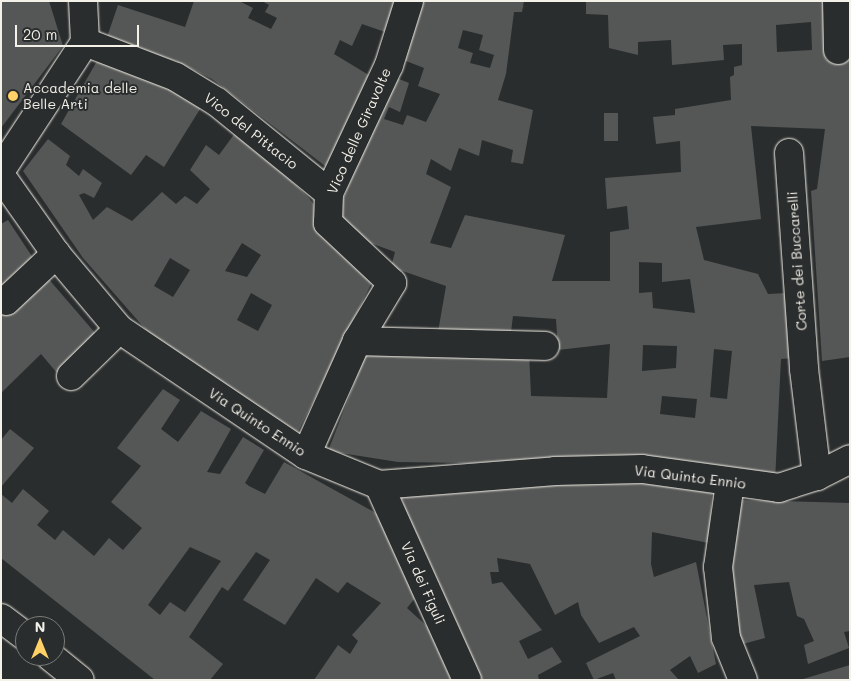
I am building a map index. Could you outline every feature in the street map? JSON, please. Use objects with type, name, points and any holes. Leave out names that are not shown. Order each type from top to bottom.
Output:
[{"type":"street","points":[[1,170],[85,42],[83,1]]},
{"type":"street","name":"Vico delle Giravolte","points":[[306,455],[357,341],[392,283],[328,224],[329,193],[389,65],[409,1]]},
{"type":"street","points":[[837,1],[838,50]]},
{"type":"street","name":"Vico del Pittacio","points":[[85,42],[176,77],[217,102],[329,193]]},
{"type":"street","name":"Corte dei Buccarelli","points":[[789,153],[804,369],[817,476]]},
{"type":"street","name":"Via Quinto Ennio","points":[[1,176],[56,254],[119,330],[306,455],[379,485],[555,471],[642,469],[730,483],[779,488],[817,476]]},
{"type":"street","points":[[6,301],[56,254]]},
{"type":"street","points":[[71,376],[119,330]]},
{"type":"street","points":[[357,341],[546,346]]},
{"type":"street","points":[[817,476],[850,459]]},
{"type":"street","points":[[730,483],[718,567],[726,638],[743,680]]},
{"type":"street","name":"Via dei Figuli","points":[[379,485],[467,680]]},
{"type":"street","points":[[1,618],[15,628]]},
{"type":"street","points":[[62,666],[80,680]]},
{"type":"building","name":"Accademia delle Belle Arti","points":[[1,1],[49,1],[63,46],[1,128]]},
{"type":"building","points":[[194,1],[239,1],[253,8],[248,18],[271,29],[277,18],[265,12],[269,5],[262,1],[398,1],[388,33],[362,24],[352,46],[340,40],[334,54],[372,77],[329,169],[212,79],[176,61],[106,40],[118,5],[185,27]]},
{"type":"building","points":[[421,1],[524,1],[522,12],[514,12],[506,74],[498,100],[533,110],[523,164],[511,162],[513,150],[482,140],[479,156],[459,148],[451,171],[431,159],[426,174],[451,187],[430,243],[451,248],[465,215],[565,235],[552,281],[610,281],[610,232],[629,229],[627,206],[607,209],[605,178],[681,172],[680,141],[656,144],[653,117],[675,115],[675,109],[731,100],[730,77],[734,75],[734,67],[742,65],[742,44],[723,45],[724,60],[672,65],[671,40],[638,42],[638,55],[609,48],[608,15],[586,14],[586,1],[829,1],[832,25],[826,60],[850,57],[850,357],[822,361],[811,191],[817,189],[825,129],[751,126],[761,219],[696,227],[704,260],[758,274],[768,294],[787,293],[793,358],[781,359],[775,481],[611,455],[471,463],[398,462],[328,451],[367,351],[529,351],[531,396],[607,398],[610,344],[558,350],[556,319],[513,316],[511,332],[438,332],[446,286],[391,267],[395,252],[365,241],[335,218],[394,77],[409,83],[400,112],[389,107],[384,119],[403,125],[407,115],[426,122],[440,94],[418,86],[424,68],[401,59]],"holes":[[[811,22],[812,50],[777,52],[776,25]],[[463,30],[483,35],[479,50],[494,55],[490,68],[470,63],[473,53],[458,48]],[[639,262],[662,263],[662,282],[690,279],[695,313],[653,308],[652,292],[639,293]],[[643,345],[677,346],[676,368],[642,371]],[[714,349],[732,351],[727,399],[710,397]],[[662,396],[697,399],[695,418],[660,414]]]},
{"type":"building","points":[[97,61],[205,101],[164,167],[146,155],[131,175],[61,124]]},
{"type":"building","points":[[604,113],[618,113],[618,141],[604,141]]},
{"type":"building","points":[[238,129],[309,198],[315,206],[318,228],[375,276],[298,432],[154,339],[83,258],[23,171],[48,139],[70,156],[66,165],[79,176],[83,169],[102,183],[94,198],[84,193],[79,195],[93,220],[107,207],[132,221],[162,192],[176,204],[185,196],[197,204],[210,189],[190,170],[206,145],[219,155]],"holes":[[[242,243],[261,255],[247,277],[225,271]],[[170,258],[190,270],[173,297],[154,286]],[[251,293],[272,305],[258,331],[237,320]]]},
{"type":"building","points":[[8,220],[33,258],[1,286],[1,224]]},
{"type":"building","points":[[46,276],[96,334],[57,373],[41,354],[1,393],[1,310]]},
{"type":"building","points":[[163,389],[180,400],[161,429],[178,442],[201,411],[231,429],[207,472],[220,474],[243,437],[264,450],[245,483],[249,486],[265,494],[284,462],[383,517],[416,597],[407,608],[430,629],[451,680],[314,680],[338,645],[350,654],[358,641],[352,635],[381,603],[347,582],[338,593],[316,578],[285,625],[243,600],[270,560],[256,552],[228,591],[222,587],[189,637],[223,664],[210,680],[155,680],[1,558],[1,494],[12,503],[23,489],[49,511],[37,525],[55,540],[63,530],[94,556],[109,538],[123,550],[142,528],[111,502],[141,466],[117,448]],"holes":[[[190,547],[221,561],[185,612],[170,602],[160,615],[148,605]]]},
{"type":"building","points":[[10,429],[34,448],[1,487],[1,440]]},
{"type":"building","points":[[652,480],[712,492],[709,543],[652,532],[651,564],[654,577],[696,562],[716,664],[698,673],[690,656],[670,670],[679,680],[616,680],[613,673],[594,680],[586,663],[640,636],[634,627],[599,643],[581,615],[578,602],[555,615],[530,564],[497,558],[499,572],[490,572],[492,584],[502,582],[542,630],[519,641],[528,659],[552,647],[562,662],[538,675],[539,680],[478,680],[411,528],[401,495],[543,483]]},
{"type":"building","points":[[740,500],[850,503],[850,631],[844,632],[849,648],[808,664],[804,645],[814,641],[804,619],[797,616],[789,582],[754,585],[765,638],[732,647],[724,572]]},
{"type":"building","points":[[850,665],[850,680],[803,680],[803,679]]},
{"type":"place","name":"Accademia delle Belle Arti","points":[[13,96]]}]
